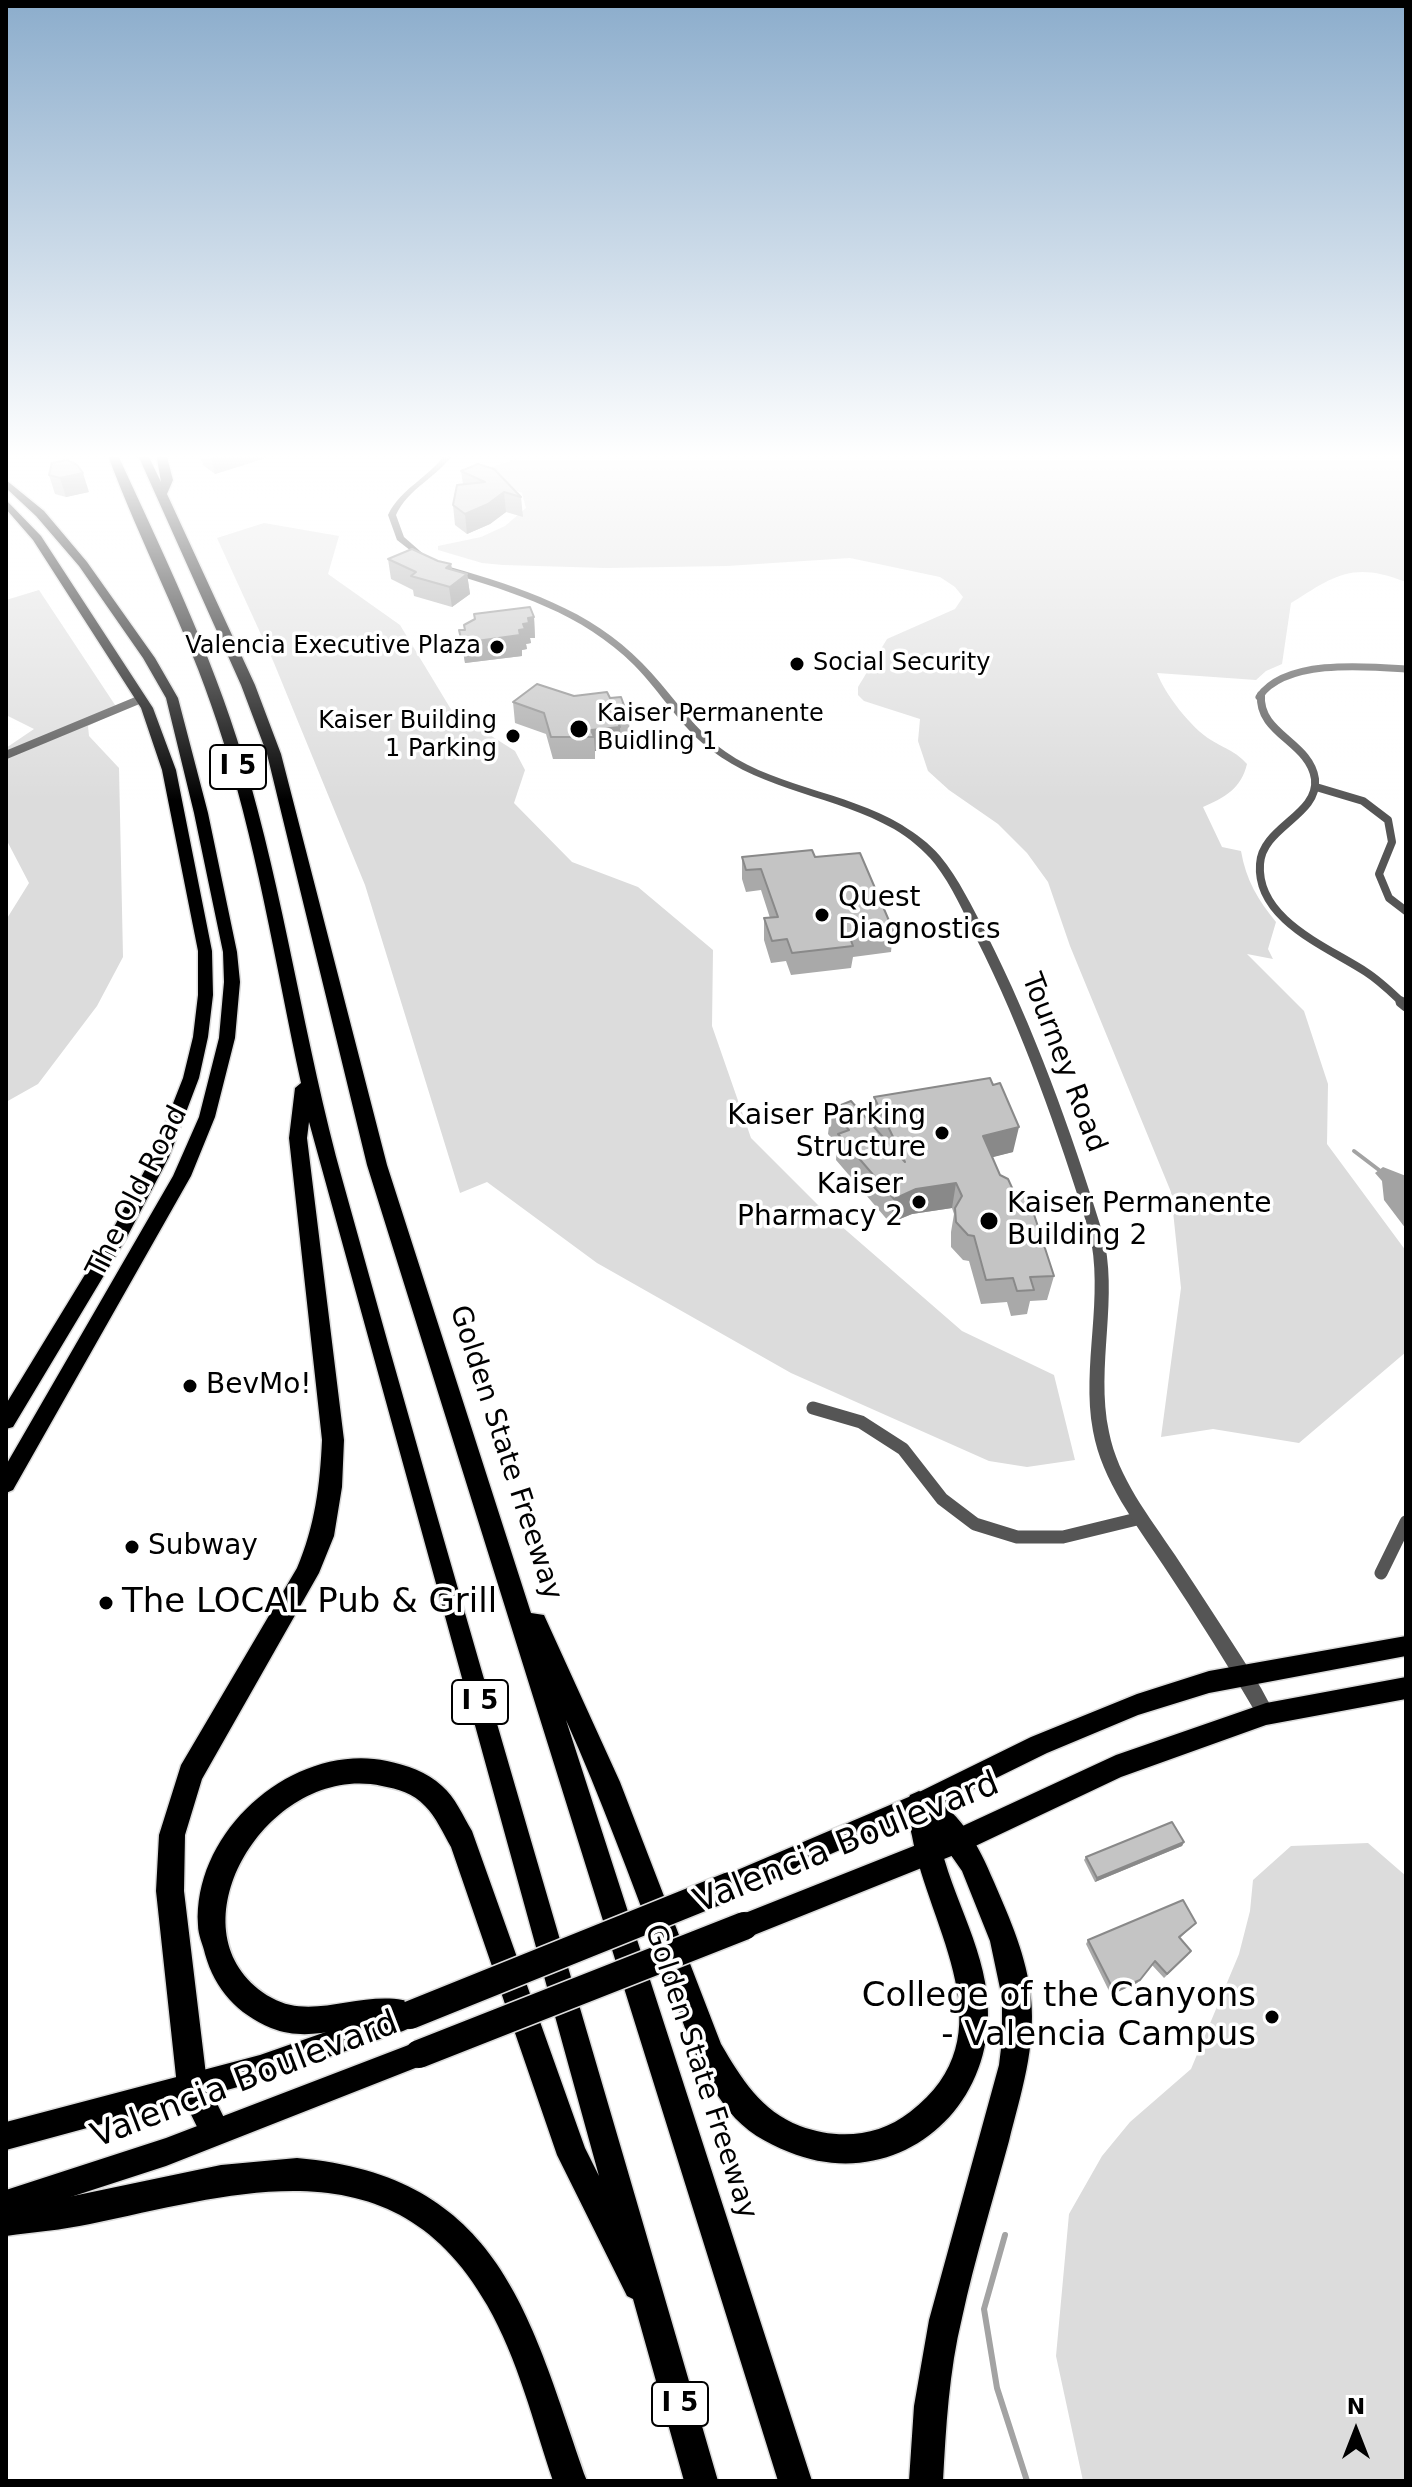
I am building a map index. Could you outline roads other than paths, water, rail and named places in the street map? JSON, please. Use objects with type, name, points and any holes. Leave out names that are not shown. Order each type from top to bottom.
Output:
[{"type":"highway","name":"I 5","points":[[162,569],[229,737],[256,836],[306,1076],[404,1435],[701,2481]]},
{"type":"highway","name":"Golden State Freeway","points":[[195,569],[248,685],[274,754],[306,872],[373,1151],[795,2481]]},
{"type":"highway","points":[[215,2130],[192,2086],[169,1868],[178,1810],[190,1774],[307,1573],[322,1536],[331,1487],[333,1440],[298,1138],[306,1076]]},
{"type":"highway","points":[[498,1539],[607,1782],[710,2053],[730,2088],[759,2120],[801,2143],[853,2150],[896,2139],[933,2114],[956,2089],[971,2049],[976,2003],[963,1944],[937,1885],[919,1804]]},
{"type":"highway","points":[[410,2015],[371,2011],[319,2023],[293,2021],[250,2001],[231,1982],[217,1954],[213,1932],[216,1897],[225,1862],[237,1838],[274,1799],[321,1773],[356,1768],[390,1772],[417,1784],[435,1797],[451,1819],[572,2155],[659,2326]]},
{"type":"highway","points":[[919,1804],[960,1840],[1010,1953],[1016,1980],[1019,2021],[1014,2065],[945,2320],[931,2406],[926,2481]]},
{"type":"highway","points":[[6,2220],[70,2213],[223,2179],[278,2174],[318,2173],[358,2181],[393,2193],[429,2215],[458,2239],[485,2272],[511,2320],[570,2481]]},
{"type":"main road","name":"The Old Road","points":[[6,1421],[154,1174],[175,1128],[199,1052],[207,1001],[205,951],[169,770],[156,730],[141,699],[57,569]]},
{"type":"main road","name":"The Old Road","points":[[6,1484],[131,1270],[189,1160],[219,1079],[227,1038],[232,982],[220,898],[172,698],[156,669],[88,569]]},
{"type":"main road","name":"Valencia Boulevard","points":[[6,2136],[260,2068],[410,2015],[730,1886],[919,1804],[1039,1745],[1137,1705],[1243,1674],[1406,1646]]},
{"type":"main road","name":"Valencia Boulevard","points":[[6,2204],[166,2152],[215,2130],[419,2054],[960,1840],[1116,1767],[1266,1714],[1406,1688]]},
{"type":"street","name":"Tourney Road","points":[[449,569],[531,594],[596,626],[629,654],[699,734],[729,758],[771,777],[852,803],[877,815],[922,844],[946,872],[983,938],[1023,1022],[1099,1247],[1103,1292],[1094,1380],[1097,1415],[1109,1462],[1141,1518],[1266,1714]]},
{"type":"street","points":[[1406,669],[1309,670],[1276,678],[1264,686],[1260,695],[1262,714],[1306,758],[1316,787],[1299,811],[1269,836],[1261,851],[1260,881],[1278,911],[1298,929],[1371,975],[1406,1006]]},
{"type":"street","points":[[6,755],[141,699]]},
{"type":"street","points":[[1316,787],[1363,801],[1388,820],[1392,842],[1379,874],[1389,898],[1406,911]]},
{"type":"street","points":[[813,1408],[861,1422],[903,1449],[942,1499],[975,1524],[1017,1537],[1063,1537],[1141,1518]]},
{"type":"street","points":[[1381,1573],[1406,1522]]},
{"type":"waterway","points":[[1354,1151],[1379,1170]]},
{"type":"waterway","points":[[1005,2235],[984,2309],[997,2388],[1027,2481]]},
{"type":"place","name":"Valencia Executive Plaza","points":[[497,647]]},
{"type":"place","name":"Social Security","points":[[797,664]]},
{"type":"place","name":"Kaiser Permanente Buidling 1","points":[[579,729]]},
{"type":"place","name":"Kaiser Building 1 Parking","points":[[513,736]]},
{"type":"place","name":"Quest Diagnostics","points":[[822,915]]},
{"type":"place","name":"Kaiser Parking Structure","points":[[942,1133]]},
{"type":"place","name":"Kaiser Pharmacy 2","points":[[919,1202]]},
{"type":"place","name":"Kaiser Permanente Building 2","points":[[989,1221]]},
{"type":"place","name":"BevMo!","points":[[190,1386]]},
{"type":"place","name":"Subway","points":[[132,1547]]},
{"type":"place","name":"The LOCAL Pub & Grill","points":[[106,1603]]},
{"type":"place","name":"College of the Canyons - Valencia Campus","points":[[1272,2017]]}]
